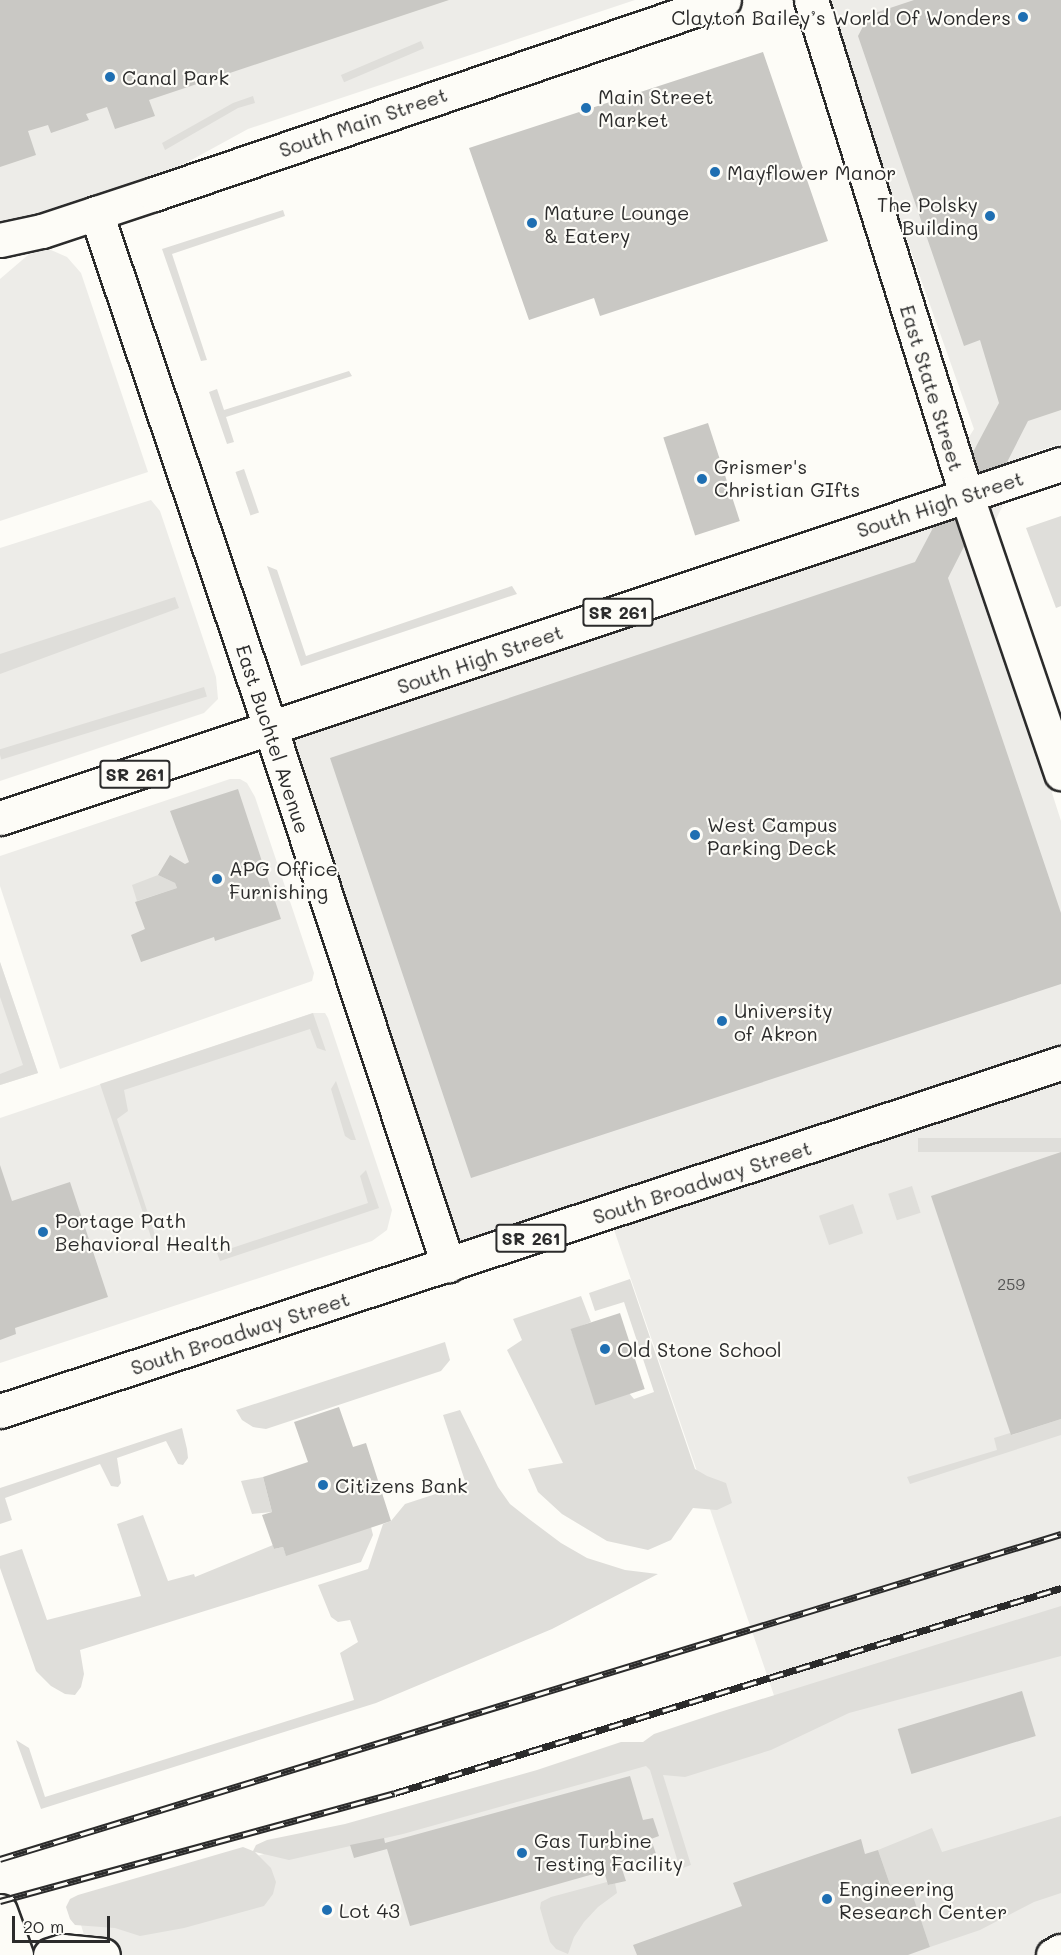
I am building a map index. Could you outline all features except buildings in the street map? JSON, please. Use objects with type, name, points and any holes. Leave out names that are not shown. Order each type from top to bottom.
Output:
[{"type":"main road","name":"South Main Street","points":[[0,240],[42,231],[724,0]]},
{"type":"main road","name":"East State Street","points":[[811,0],[966,494],[1061,773]]},
{"type":"main road","name":"East Buchtel Avenue","points":[[96,213],[271,730],[447,1265]]},
{"type":"main road","name":"South High Street","points":[[0,818],[271,730],[966,494],[1061,464]]},
{"type":"main road","name":"South Broadway Street","points":[[0,1411],[1061,1063]]},
{"type":"main road","points":[[0,1911],[16,1955]]},
{"type":"main road","points":[[50,1955],[62,1951],[103,1955]]},
{"type":"main road","points":[[1053,1955],[1061,1952]]},
{"type":"shaded area","points":[[0,0],[635,0],[248,129],[184,164],[160,174],[18,221],[0,221]]},
{"type":"shaded area","name":"University of Akron","points":[[822,0],[1061,0],[1061,444],[1028,454],[977,558],[1061,821],[1061,1955],[90,1955],[75,1905],[624,1757],[779,1710],[611,1221],[464,1265],[287,732],[916,522],[974,429]]},
{"type":"shaded area","points":[[421,41],[424,48],[344,82],[341,75]]},
{"type":"shaded area","points":[[253,96],[255,103],[238,108],[165,150],[162,143],[233,103]]},
{"type":"shaded area","points":[[283,210],[285,216],[172,254],[207,360],[201,361],[162,249]]},
{"type":"shaded area","points":[[51,250],[67,257],[81,273],[148,472],[0,521],[0,279],[28,255]]},
{"type":"shaded area","points":[[349,371],[352,376],[226,417],[234,442],[227,444],[209,392],[217,389],[224,410]]},
{"type":"shaded area","points":[[244,469],[259,512],[250,515],[235,472]]},
{"type":"shaded area","points":[[151,500],[160,511],[216,677],[218,699],[204,713],[0,781],[0,548]]},
{"type":"shaded area","points":[[1061,516],[1061,606],[1056,608],[1026,528]]},
{"type":"shaded area","points":[[267,566],[277,570],[306,656],[512,586],[517,594],[301,666]]},
{"type":"shaded area","points":[[175,597],[179,608],[0,674],[0,654]]},
{"type":"shaded area","points":[[204,687],[207,697],[1,759],[0,749]]},
{"type":"shaded area","points":[[230,779],[240,779],[247,783],[255,797],[314,973],[312,981],[60,1069],[0,886],[0,856]]},
{"type":"shaded area","points":[[158,875],[175,883],[177,888],[137,901],[132,885]]},
{"type":"shaded area","points":[[0,962],[38,1073],[0,1085]]},
{"type":"shaded area","points":[[0,962],[38,1073],[0,1085],[0,1074],[23,1065],[0,997]]},
{"type":"shaded area","points":[[313,1013],[325,1013],[328,1018],[392,1210],[387,1230],[372,1241],[0,1363],[0,1118]]},
{"type":"shaded area","points":[[313,1013],[326,1051],[317,1048],[310,1029],[124,1090],[128,1111],[117,1119],[158,1244],[154,1246],[100,1084]]},
{"type":"shaded area","points":[[336,1081],[356,1140],[345,1136],[331,1089]]},
{"type":"shaded area","points":[[918,1138],[1061,1138],[1061,1152],[918,1152]]},
{"type":"shaded area","points":[[366,1170],[379,1208],[220,1261],[217,1253],[368,1203],[360,1176]]},
{"type":"shaded area","points":[[912,1186],[921,1213],[897,1220],[888,1194]]},
{"type":"shaded area","points":[[853,1204],[863,1233],[829,1245],[819,1216]]},
{"type":"shaded area","points":[[630,1279],[695,1469],[726,1483],[732,1503],[717,1510],[693,1508],[671,1540],[648,1550],[607,1541],[562,1514],[538,1492],[528,1469],[563,1463],[507,1350],[522,1340],[513,1319],[581,1296],[591,1322],[571,1330],[598,1403],[629,1393],[634,1399],[654,1392],[624,1302],[595,1311],[589,1293]]},
{"type":"shaded area","points":[[445,1342],[450,1360],[441,1371],[266,1429],[253,1427],[242,1420],[236,1410]]},
{"type":"shaded area","points":[[460,1410],[498,1487],[510,1504],[561,1543],[587,1558],[625,1570],[658,1574],[552,1629],[376,1703],[41,1809],[16,1740],[29,1748],[45,1797],[354,1700],[340,1653],[358,1642],[350,1620],[338,1622],[331,1617],[318,1585],[368,1569],[383,1524],[391,1521],[405,1504],[466,1484],[443,1415]]},
{"type":"shaded area","points":[[1061,1419],[1061,1435],[910,1484],[907,1477],[997,1450],[994,1438],[1010,1433],[1012,1435]]},
{"type":"shaded area","points":[[182,1428],[188,1458],[183,1465],[178,1464],[166,1441],[117,1458],[121,1483],[118,1487],[111,1486],[100,1464],[5,1498],[12,1520],[0,1524],[0,1488]]},
{"type":"shaded area","points":[[263,1477],[272,1512],[252,1514],[241,1481]]},
{"type":"shaded area","points":[[143,1515],[168,1581],[194,1574],[195,1577],[273,1545],[274,1549],[283,1547],[286,1555],[371,1527],[373,1535],[361,1562],[80,1650],[84,1674],[81,1687],[75,1695],[65,1694],[51,1686],[36,1671],[0,1568],[0,1556],[22,1549],[47,1620],[141,1596],[117,1524]]},
{"type":"shaded area","points":[[1061,1606],[1061,1656],[849,1713],[771,1750],[685,1777],[663,1775],[691,1865],[680,1869],[650,1770],[646,1766],[403,1834],[289,1860],[255,1852],[271,1868],[276,1882],[273,1894],[264,1906],[184,1928],[140,1936],[115,1928],[75,1925],[66,1907],[70,1899],[78,1895],[243,1847],[253,1851],[256,1845],[267,1840],[345,1824],[537,1770],[621,1742],[643,1742],[654,1734],[720,1712]]},
{"type":"shaded area","points":[[1061,1816],[1061,1893],[1034,1902],[980,1930],[930,1947],[910,1887],[893,1893],[878,1850],[932,1828],[942,1852]]},
{"type":"shaded area","points":[[607,1882],[609,1885],[615,1883],[617,1893],[598,1907],[584,1922],[574,1937],[568,1954],[556,1949],[550,1942],[540,1908],[541,1902],[551,1897]]},
{"type":"railway","points":[[0,1859],[1061,1534]]},
{"type":"railway","points":[[0,1901],[395,1793],[1061,1588]]},
{"type":"place","name":"Clayton Bailey’s World Of Wonders","points":[[1023,17]]},
{"type":"place","name":"Canal Park","points":[[110,77]]},
{"type":"place","name":"Main Street Market","points":[[586,108]]},
{"type":"place","name":"Mayflower Manor","points":[[715,172]]},
{"type":"place","name":"The Polsky Building","points":[[990,216]]},
{"type":"place","name":"Mature Lounge & Eatery","points":[[532,223]]},
{"type":"place","name":"Grismer's Christian GIfts","points":[[702,479]]},
{"type":"place","name":"West Campus Parking Deck","points":[[695,835]]},
{"type":"place","name":"APG Office Furnishing","points":[[217,879]]},
{"type":"place","name":"University of Akron","points":[[722,1021]]},
{"type":"place","name":"Portage Path Behavioral Health","points":[[43,1232]]},
{"type":"place","name":"Old Stone School","points":[[605,1349]]},
{"type":"place","name":"Citizens Bank","points":[[323,1485]]},
{"type":"place","name":"Gas Turbine Testing Facility","points":[[522,1853]]},
{"type":"place","name":"Engineering Research Center","points":[[827,1899]]},
{"type":"place","name":"Lot 43","points":[[327,1910]]}]
